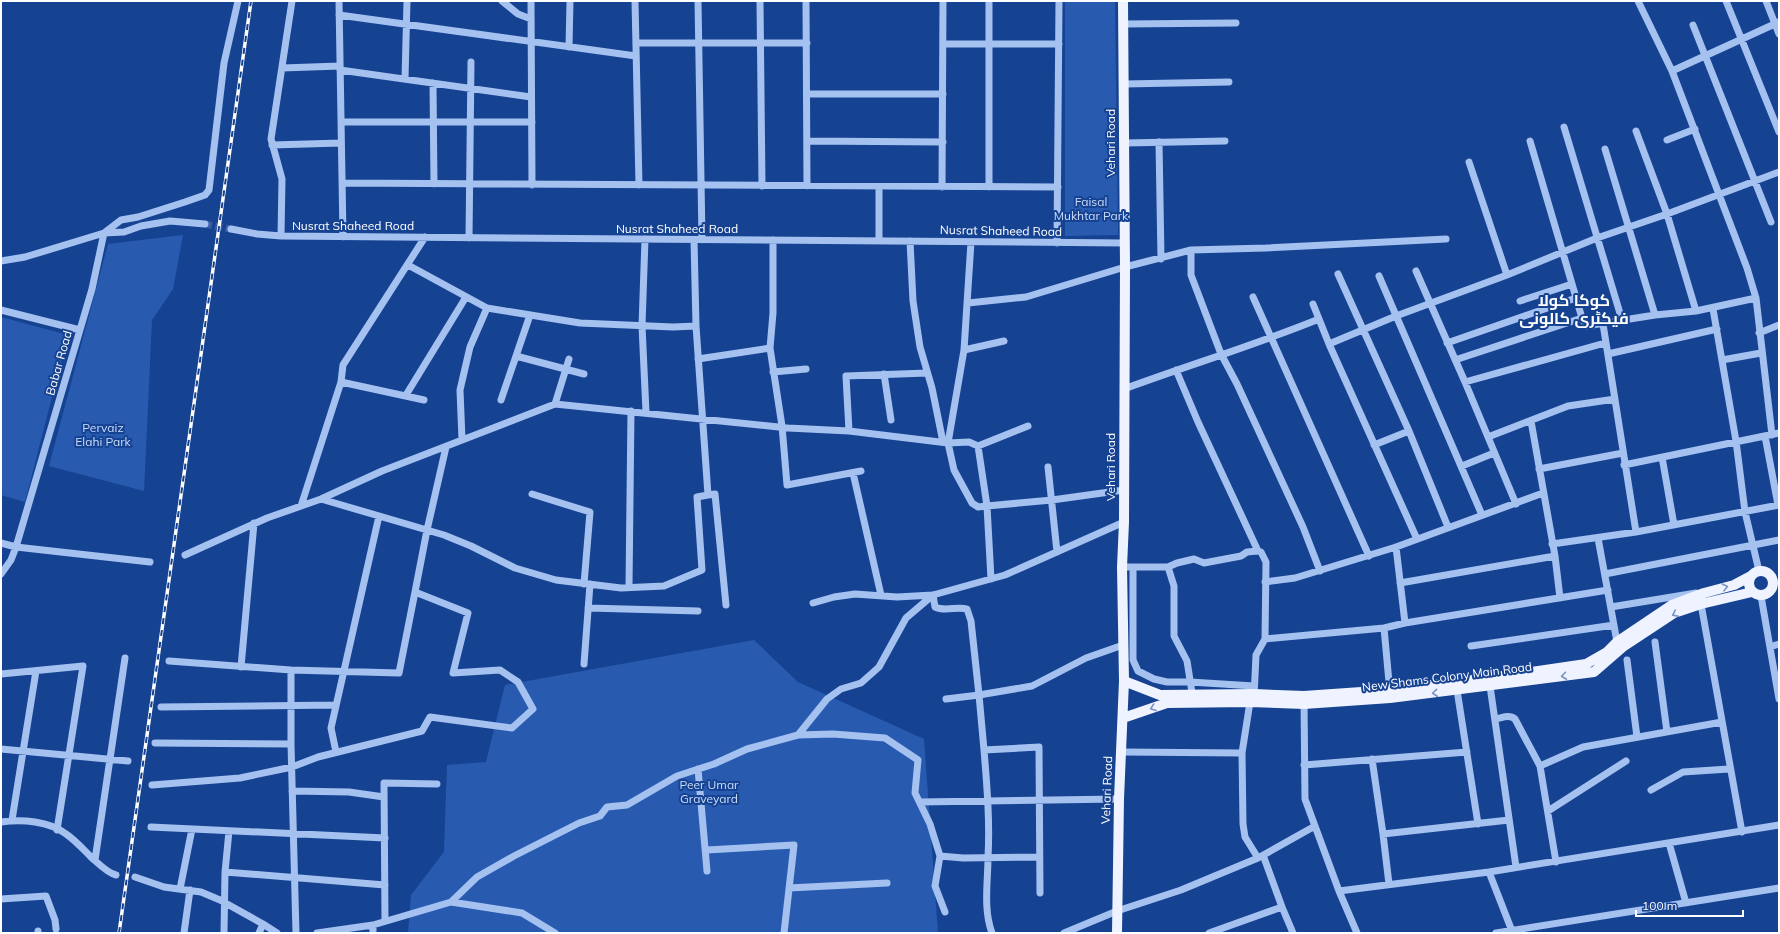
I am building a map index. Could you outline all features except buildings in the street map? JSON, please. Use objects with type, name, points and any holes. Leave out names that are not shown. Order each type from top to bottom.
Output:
[{"type":"main road","name":"Vehari Road","points":[[1117,933],[1119,799],[1124,718],[1122,568],[1124,522],[1125,143],[1123,1]]},
{"type":"main road","points":[[1765,571],[1775,578],[1770,592],[1757,594],[1749,587],[1749,581],[1755,573],[1765,571]]},
{"type":"main road","name":"New Shams Colony Main Road","points":[[1390,694],[1586,664],[1607,652],[1618,642],[1672,605],[1704,593],[1734,585],[1755,573]]},
{"type":"main road","name":"New Shams Colony Main Road","points":[[1124,718],[1166,703],[1193,699],[1253,696],[1304,700],[1457,690],[1594,672],[1624,646],[1674,614],[1701,604],[1757,594]]},
{"type":"main road","name":"New Shams Colony Main Road","points":[[1124,682],[1160,695],[1193,699]]},
{"type":"street","points":[[104,233],[121,220],[138,217],[185,202],[205,195],[209,190],[224,63],[238,1]]},
{"type":"street","points":[[281,236],[282,179],[272,145],[272,133],[292,1]]},
{"type":"street","points":[[339,1],[343,237]]},
{"type":"street","points":[[406,79],[407,1]]},
{"type":"street","points":[[502,1],[518,14],[531,20]]},
{"type":"street","points":[[531,1],[532,185]]},
{"type":"street","points":[[569,47],[570,1]]},
{"type":"street","points":[[635,1],[639,185]]},
{"type":"street","points":[[698,1],[702,240]]},
{"type":"street","points":[[760,1],[762,186]]},
{"type":"street","points":[[806,1],[807,186]]},
{"type":"street","points":[[942,187],[943,1]]},
{"type":"street","points":[[989,1],[989,187]]},
{"type":"street","points":[[1057,243],[1059,1]]},
{"type":"street","points":[[1552,544],[1636,532],[1778,505],[1772,434],[1761,353],[1756,298],[1747,268],[1672,71],[1638,1]]},
{"type":"street","points":[[1726,1],[1779,132]]},
{"type":"street","points":[[1766,1],[1777,23],[1779,34]]},
{"type":"street","points":[[339,15],[636,56]]},
{"type":"street","points":[[1123,24],[1236,23]]},
{"type":"street","points":[[1672,71],[1777,23]]},
{"type":"street","points":[[1693,25],[1771,222]]},
{"type":"street","points":[[636,42],[807,43]]},
{"type":"street","points":[[943,44],[1059,44]]},
{"type":"street","points":[[469,238],[471,62]]},
{"type":"street","points":[[282,68],[340,68],[531,97]]},
{"type":"street","points":[[1124,84],[1229,82]]},
{"type":"street","points":[[433,83],[434,184]]},
{"type":"street","points":[[807,94],[943,94]]},
{"type":"street","points":[[341,122],[532,122]]},
{"type":"street","points":[[1564,127],[1622,320]]},
{"type":"street","points":[[1668,140],[1695,129]]},
{"type":"street","points":[[1636,130],[1667,214],[1696,311]]},
{"type":"street","points":[[807,141],[943,142]]},
{"type":"street","points":[[1125,143],[1225,141]]},
{"type":"street","points":[[1530,141],[1582,318],[1586,326],[1655,315],[1713,309],[1756,298]]},
{"type":"street","points":[[1159,142],[1161,259]]},
{"type":"street","points":[[272,145],[341,143]]},
{"type":"street","points":[[1605,149],[1655,315]]},
{"type":"street","points":[[1469,162],[1507,275]]},
{"type":"street","points":[[1328,344],[1429,303],[1507,275],[1597,238],[1667,214],[1719,193],[1779,172]]},
{"type":"street","points":[[342,184],[1058,187]]},
{"type":"street","points":[[879,186],[879,241]]},
{"type":"street","points":[[1,260],[25,257],[104,233],[124,232],[160,222],[184,221],[205,224]]},
{"type":"street","name":"Nusrat Shaheed Road","points":[[231,229],[257,234],[281,236],[1124,244]]},
{"type":"street","name":"Babar Road","points":[[1,574],[12,560],[16,547],[92,289],[104,233]]},
{"type":"street","points":[[301,506],[341,382],[344,365],[425,237]]},
{"type":"street","points":[[645,239],[642,326],[646,412]]},
{"type":"street","points":[[968,303],[1026,296],[1190,250],[1446,239]]},
{"type":"street","points":[[694,240],[696,326],[708,495]]},
{"type":"street","points":[[773,240],[773,313],[770,348],[782,426],[787,485],[857,472],[882,595]]},
{"type":"street","points":[[910,241],[914,301],[920,347],[954,470],[972,503],[978,507],[1052,500],[1124,490]]},
{"type":"street","points":[[946,443],[964,350],[971,242]]},
{"type":"street","points":[[1190,250],[1191,275],[1221,354],[1237,384],[1303,527],[1320,571]]},
{"type":"street","points":[[408,265],[487,308],[580,323],[673,327],[696,326]]},
{"type":"street","points":[[1416,271],[1465,382],[1516,504]]},
{"type":"street","points":[[1338,274],[1409,431],[1448,528]]},
{"type":"street","points":[[1379,276],[1482,515]]},
{"type":"street","points":[[1520,301],[1572,284]]},
{"type":"street","points":[[406,395],[466,297]]},
{"type":"street","points":[[1253,297],[1369,556]]},
{"type":"street","points":[[1447,343],[1576,298]]},
{"type":"street","points":[[1313,304],[1328,344],[1417,538]]},
{"type":"street","points":[[462,440],[460,390],[470,347],[487,308]]},
{"type":"street","points":[[1713,309],[1736,441],[1745,512],[1752,545],[1755,573]]},
{"type":"street","points":[[1,310],[80,330]]},
{"type":"street","points":[[501,400],[530,315]]},
{"type":"street","points":[[1455,360],[1582,318]]},
{"type":"street","points":[[1124,389],[1221,354],[1271,339],[1319,319]]},
{"type":"street","points":[[1603,324],[1624,465],[1636,532]]},
{"type":"street","points":[[1759,333],[1779,325]]},
{"type":"street","points":[[1608,354],[1717,329]]},
{"type":"street","points":[[964,350],[1004,341]]},
{"type":"street","points":[[1465,382],[1605,343]]},
{"type":"street","points":[[698,359],[770,348]]},
{"type":"street","points":[[1722,360],[1761,353]]},
{"type":"street","points":[[516,356],[584,374]]},
{"type":"street","points":[[554,404],[569,359]]},
{"type":"street","points":[[773,372],[806,369]]},
{"type":"street","points":[[1176,370],[1198,422],[1258,550],[1261,552],[1266,562],[1265,639],[1256,655],[1253,696],[1242,753],[1243,824],[1246,837],[1260,857],[1293,933]]},
{"type":"street","points":[[848,431],[846,376],[927,373]]},
{"type":"street","points":[[884,374],[891,420]]},
{"type":"street","points":[[341,382],[424,400]]},
{"type":"street","points":[[1488,437],[1568,406],[1615,399]]},
{"type":"street","points":[[186,556],[254,524],[321,499],[382,471],[554,404],[848,431],[946,443],[969,442],[978,446],[1028,426]]},
{"type":"street","points":[[629,587],[631,411]]},
{"type":"street","points":[[1531,421],[1555,556],[1560,598]]},
{"type":"street","points":[[1374,445],[1409,431]]},
{"type":"street","points":[[1624,465],[1772,434]]},
{"type":"street","points":[[169,661],[291,670],[399,673],[427,530],[446,446]]},
{"type":"street","points":[[978,446],[987,506],[991,580]]},
{"type":"street","points":[[1462,466],[1494,453]]},
{"type":"street","points":[[1539,469],[1623,453]]},
{"type":"street","points":[[1662,457],[1674,525]]},
{"type":"street","points":[[1048,466],[1057,552]]},
{"type":"street","points":[[1265,582],[1295,578],[1369,556],[1543,493]]},
{"type":"street","points":[[532,494],[590,512],[587,584],[588,608],[584,664]]},
{"type":"street","points":[[321,499],[427,530],[471,546],[515,568],[556,580],[629,587],[664,586],[702,570],[697,497],[715,494],[726,605]]},
{"type":"street","points":[[336,752],[331,728],[379,516]]},
{"type":"street","points":[[813,603],[834,597],[855,594],[897,597],[932,595],[991,580],[1006,575],[1124,522]]},
{"type":"street","points":[[241,667],[254,524]]},
{"type":"street","points":[[1598,538],[1618,642]]},
{"type":"street","points":[[1606,574],[1779,540]]},
{"type":"street","points":[[1,543],[16,547],[150,562]]},
{"type":"street","points":[[1396,547],[1405,623]]},
{"type":"street","points":[[1122,568],[1168,567],[1194,559],[1204,563],[1241,556],[1247,552],[1258,550]]},
{"type":"street","points":[[1400,583],[1555,556]]},
{"type":"street","points":[[1133,567],[1132,643],[1134,666],[1138,671],[1154,679],[1166,682],[1190,682],[1253,696]]},
{"type":"street","points":[[1168,567],[1174,586],[1174,636],[1187,661],[1193,699]]},
{"type":"street","points":[[1265,639],[1384,628],[1405,623],[1608,590]]},
{"type":"street","points":[[152,785],[240,778],[292,767],[336,752],[422,731],[430,717],[512,728],[533,709],[518,682],[500,670],[453,673],[468,613],[415,592]]},
{"type":"street","points":[[1611,607],[1704,593]]},
{"type":"street","points":[[1757,594],[1770,647],[1779,699]]},
{"type":"street","points":[[932,595],[935,607],[940,609],[963,608],[967,609],[970,613],[988,800],[988,858],[986,875],[988,922],[992,933]]},
{"type":"street","points":[[798,735],[827,699],[841,689],[861,683],[879,667],[906,618],[932,595]]},
{"type":"street","points":[[1701,604],[1729,769],[1742,832]]},
{"type":"street","points":[[588,608],[698,611]]},
{"type":"street","points":[[1471,646],[1614,625]]},
{"type":"street","points":[[1384,628],[1390,694]]},
{"type":"street","points":[[1655,642],[1667,732]]},
{"type":"street","points":[[1770,647],[1779,644]]},
{"type":"street","points":[[946,698],[979,695],[1032,686],[1086,658],[1123,645]]},
{"type":"street","points":[[94,860],[125,658]]},
{"type":"street","points":[[1627,660],[1637,737]]},
{"type":"street","points":[[1,674],[83,666],[57,830]]},
{"type":"street","points":[[291,670],[291,744],[296,933]]},
{"type":"street","points":[[12,820],[36,671]]},
{"type":"street","points":[[1490,686],[1516,867]]},
{"type":"street","points":[[1457,690],[1478,824]]},
{"type":"street","points":[[1304,700],[1305,799],[1339,891],[1357,933]]},
{"type":"street","points":[[161,707],[336,705]]},
{"type":"street","points":[[1495,719],[1507,716],[1515,719],[1540,766],[1556,862]]},
{"type":"street","points":[[1540,766],[1583,747],[1722,722]]},
{"type":"street","points":[[317,933],[373,925],[450,902],[477,878],[514,856],[579,823],[600,816],[608,807],[627,805],[677,776],[698,769],[747,748],[798,735],[833,734],[885,738],[918,760],[915,793],[930,824],[940,856],[935,886],[945,912]]},
{"type":"street","points":[[155,743],[291,744]]},
{"type":"street","points":[[984,750],[1039,747],[1038,799],[1040,893]]},
{"type":"street","points":[[1,749],[128,761]]},
{"type":"street","points":[[1122,752],[1242,753]]},
{"type":"street","points":[[1304,765],[1467,752]]},
{"type":"street","points":[[1372,759],[1389,884]]},
{"type":"street","points":[[1548,811],[1626,761]]},
{"type":"street","points":[[698,769],[707,871]]},
{"type":"street","points":[[1652,790],[1683,772],[1729,769]]},
{"type":"street","points":[[385,922],[384,783],[437,784]]},
{"type":"street","points":[[292,791],[349,792],[384,796]]},
{"type":"street","points":[[920,802],[1038,799],[1119,799]]},
{"type":"street","points":[[1,822],[12,820],[36,822],[66,833],[94,860],[111,874],[116,875]]},
{"type":"street","points":[[1383,834],[1509,820]]},
{"type":"street","points":[[1339,891],[1556,862],[1669,842],[1742,832],[1779,825]]},
{"type":"street","points":[[1064,933],[1117,911],[1181,890],[1260,857],[1315,826]]},
{"type":"street","points":[[151,827],[385,838]]},
{"type":"street","points":[[180,889],[192,829]]},
{"type":"street","points":[[224,933],[225,872],[229,831]]},
{"type":"street","points":[[1669,842],[1686,903]]},
{"type":"street","points":[[706,850],[794,845],[784,933]]},
{"type":"street","points":[[940,856],[963,858],[1039,857]]},
{"type":"street","points":[[225,872],[385,885]]},
{"type":"street","points":[[1489,872],[1512,930]]},
{"type":"street","points":[[135,877],[164,887],[201,892],[225,903],[277,933]]},
{"type":"street","points":[[789,888],[887,883]]},
{"type":"street","points":[[1496,933],[1512,930],[1533,930],[1779,888]]},
{"type":"street","points":[[184,933],[190,890]]},
{"type":"street","points":[[1,899],[46,896],[55,920],[56,929]]},
{"type":"street","points":[[450,902],[522,913],[555,933]]},
{"type":"street","points":[[1209,933],[1282,907]]},
{"type":"street","points":[[259,933],[263,924]]},
{"type":"street","points":[[373,925],[373,933]]},
{"type":"green space","name":"Faisal Mukhtar Park","points":[[1065,1],[1115,1],[1118,235],[1065,236]]},
{"type":"green space","name":"Pervaiz Elahi Park","points":[[183,235],[173,289],[152,320],[144,491],[49,466],[108,244]]},
{"type":"green space","name":"Pervaiz Elahi Park","points":[[1,317],[68,335],[25,502],[1,495]]},
{"type":"green space","name":"Peer Umar Graveyard","points":[[754,640],[798,682],[924,739],[938,933],[408,933],[411,895],[444,852],[447,765],[486,762],[505,685]]},
{"type":"tunnel","points":[[205,224],[231,229]]},
{"type":"railway","points":[[119,933],[251,1]]},
{"type":"district","name":"کوکا کولا فیکٹری کالونی","points":[[1574,309]]}]
